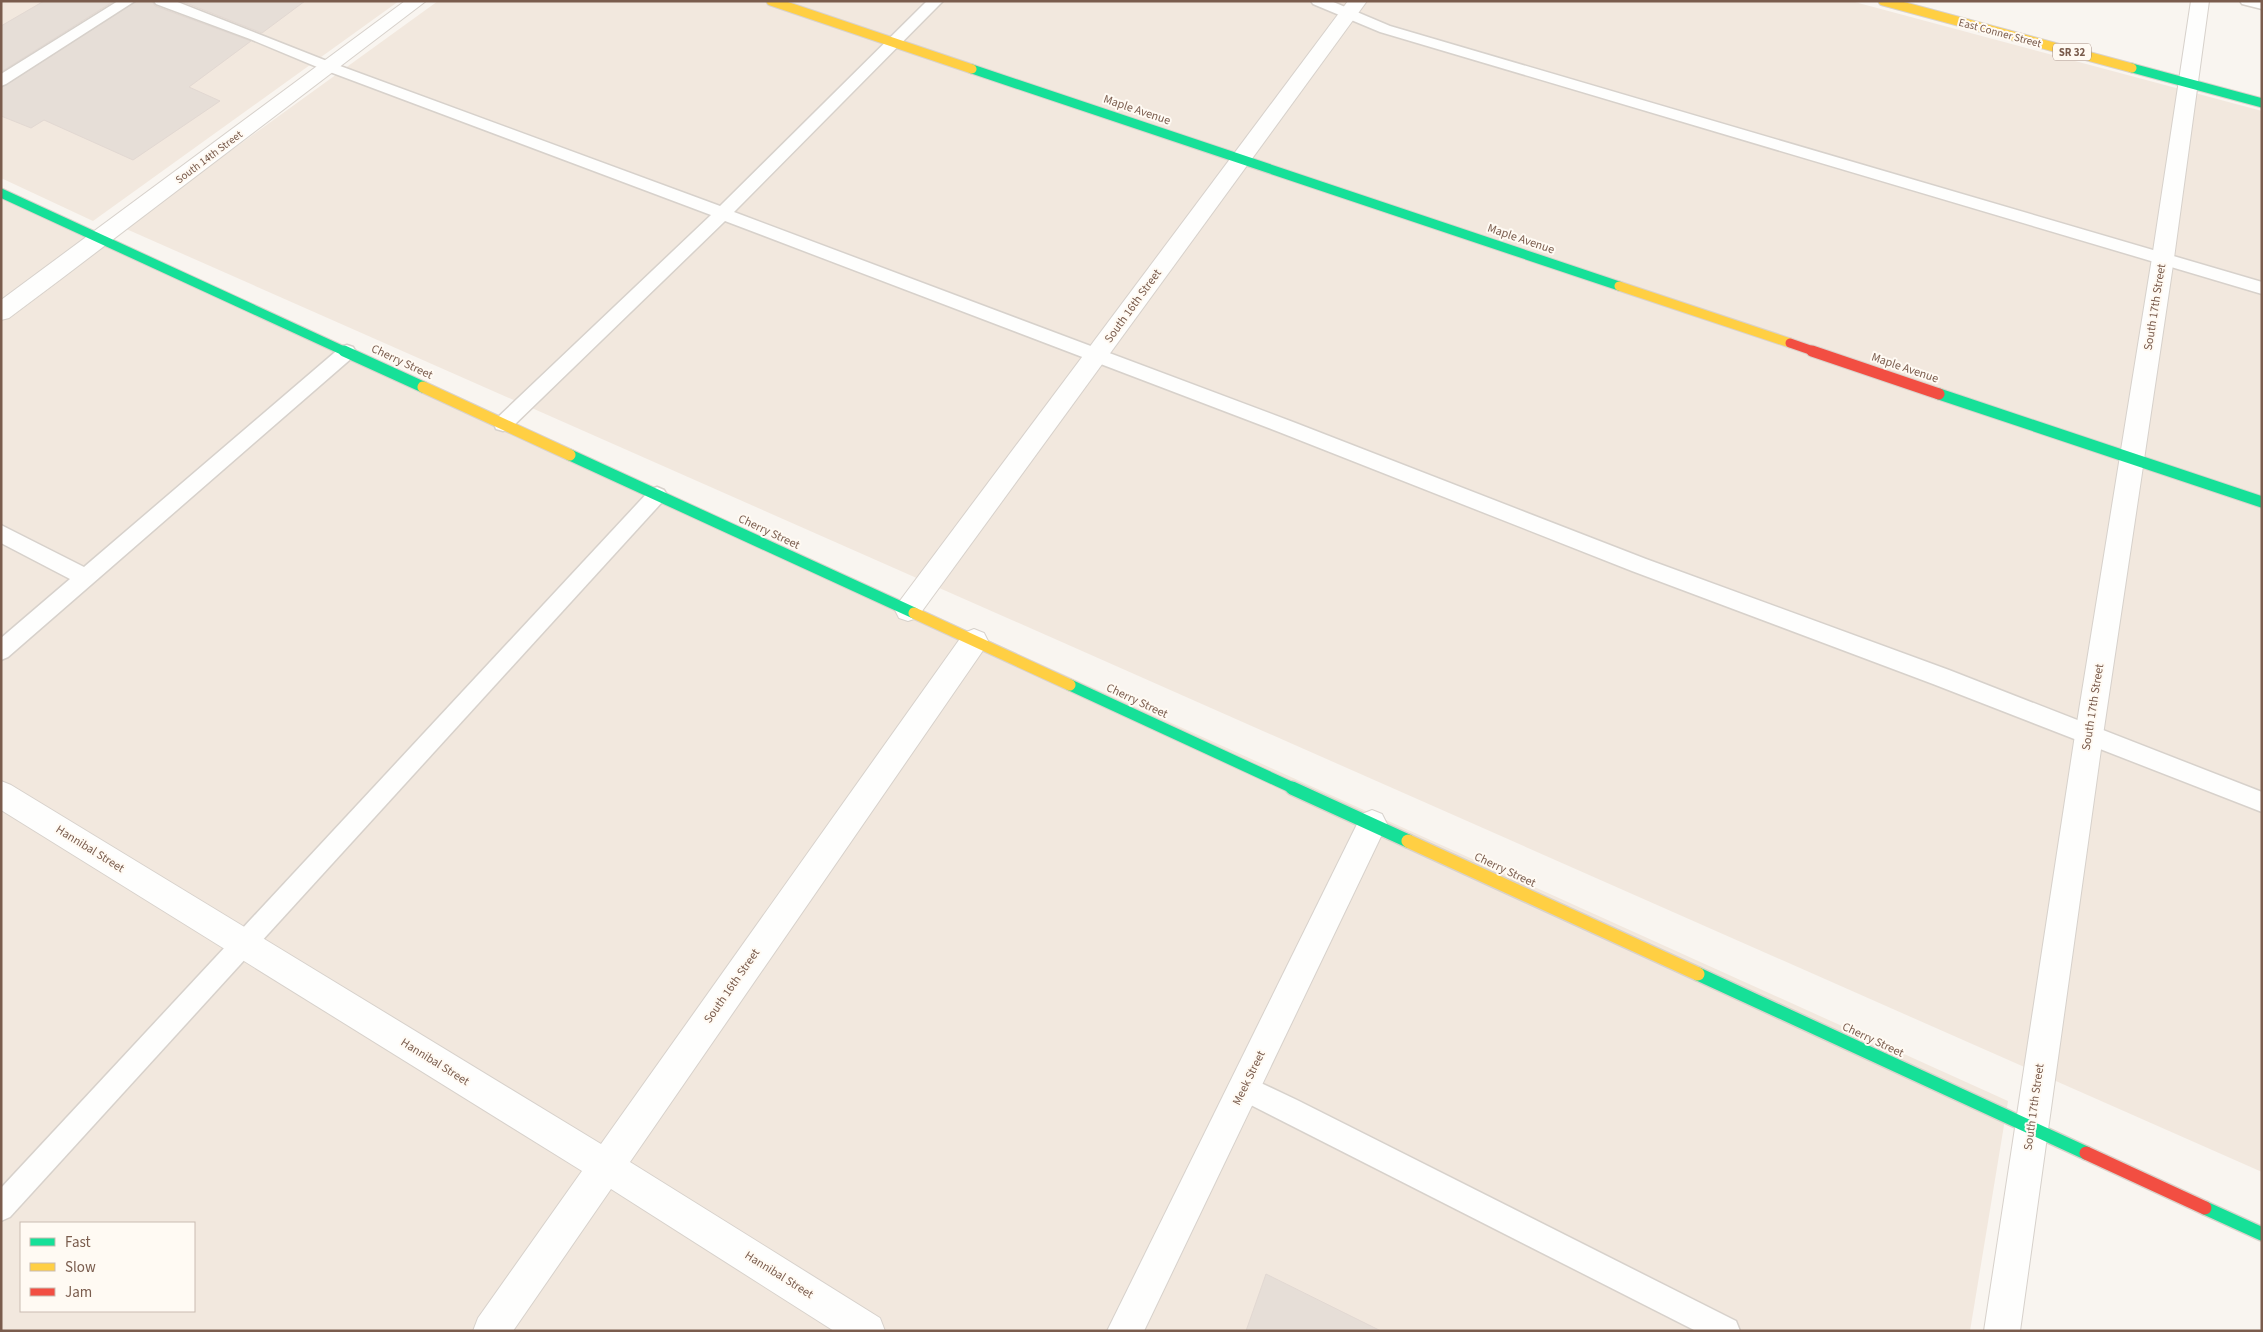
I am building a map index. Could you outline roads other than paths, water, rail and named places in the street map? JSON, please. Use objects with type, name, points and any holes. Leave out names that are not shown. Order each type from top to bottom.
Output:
[{"type":"street","name":"South 14th Street","points":[[1,312],[101,239],[327,66],[417,1]]},
{"type":"street","name":"Maple Avenue","points":[[772,1],[2262,502]]},
{"type":"street","name":"East Conner Street","points":[[1883,1],[2262,103]]},
{"type":"street","name":"South 17th Street","points":[[2002,1331],[2089,735],[2163,258],[2200,1]]},
{"type":"street","name":"South 16th Street","points":[[908,610],[1353,8]]},
{"type":"street","name":"Cherry Street","points":[[1,193],[2262,1234]]},
{"type":"street","name":"South 16th Street","points":[[491,1331],[974,641]]},
{"type":"street","name":"Hannibal Street","points":[[1,794],[605,1166],[867,1331]]},
{"type":"street","name":"Meek Street","points":[[1125,1331],[1372,824]]},
{"type":"lane","points":[[1,81],[128,1]]},
{"type":"lane","points":[[161,1],[255,36],[327,66],[1096,355],[1639,565],[1940,677],[2262,802]]},
{"type":"lane","points":[[503,424],[723,214],[892,42],[936,1]]},
{"type":"lane","points":[[1318,1],[1353,8],[1385,29],[2262,288]]},
{"type":"lane","points":[[2247,1],[2262,5]]},
{"type":"lane","points":[[1,651],[347,352]]},
{"type":"lane","points":[[1,1208],[657,495]]},
{"type":"lane","points":[[1,533],[86,578]]},
{"type":"lane","points":[[1244,1088],[1297,1113],[1726,1331]]}]
